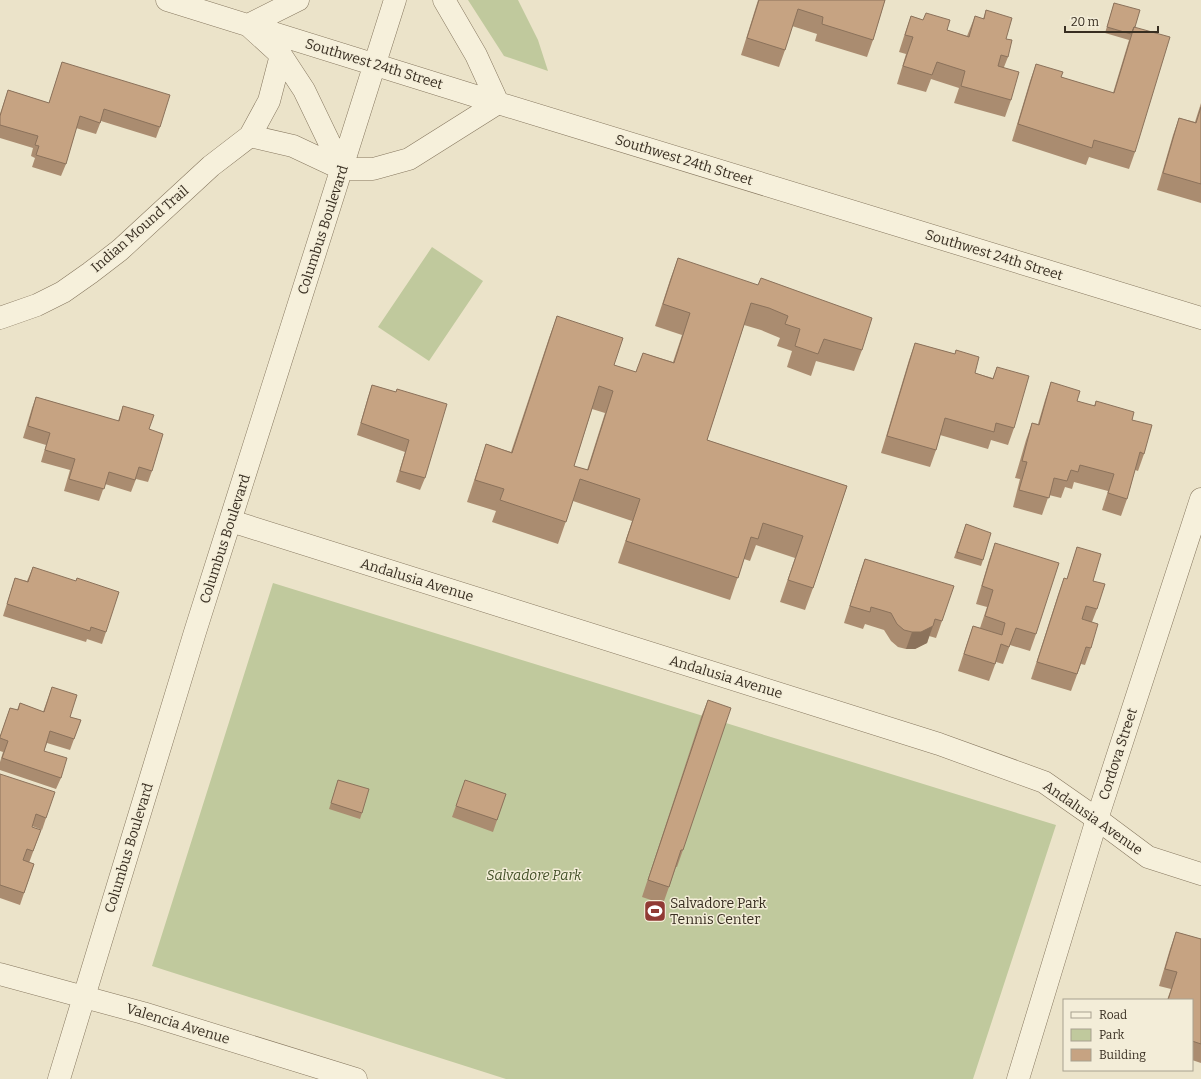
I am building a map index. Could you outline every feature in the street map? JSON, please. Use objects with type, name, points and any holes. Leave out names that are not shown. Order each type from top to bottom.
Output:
[{"type":"street","name":"Southwest 24th Street","points":[[167,0],[1201,318]]},
{"type":"street","points":[[298,0],[248,26],[281,55],[304,90],[342,169]]},
{"type":"street","name":"Columbus Boulevard","points":[[59,1079],[230,521],[395,0]]},
{"type":"street","points":[[250,136],[293,146],[342,169],[373,170],[409,159],[498,103],[476,55],[444,0]]},
{"type":"street","name":"Indian Mound Trail","points":[[0,318],[37,305],[63,292],[90,273],[120,250],[211,166],[250,136],[269,101],[281,55]]},
{"type":"street","name":"Cordova Street","points":[[1018,1079],[1097,819],[1201,499]]},
{"type":"street","name":"Andalusia Avenue","points":[[230,521],[939,744],[1044,782],[1148,857],[1201,874]]},
{"type":"street","name":"Valencia Avenue","points":[[0,974],[143,1013],[356,1079]]},
{"type":"green space","points":[[468,0],[518,0],[538,40],[548,71],[504,56]]},
{"type":"green space","points":[[432,247],[483,281],[429,361],[378,327]]},
{"type":"green space","name":"Salvadore Park","points":[[273,583],[1056,825],[973,1079],[506,1079],[152,966]]},
{"type":"building","points":[[759,0],[885,0],[873,40],[822,24],[823,17],[798,9],[785,50],[747,38]]},
{"type":"building","points":[[1114,3],[1140,10],[1135,27],[1131,34],[1107,27]]},
{"type":"building","points":[[986,10],[1012,18],[1006,39],[1012,40],[1008,57],[1001,55],[998,66],[1019,72],[1011,100],[961,86],[965,71],[937,62],[932,75],[903,66],[913,37],[905,35],[911,16],[923,20],[926,13],[950,20],[947,30],[969,37],[975,16],[984,19]]},
{"type":"building","points":[[1134,27],[1170,37],[1135,152],[1094,140],[1092,148],[1018,124],[1036,64],[1063,72],[1061,77],[1114,93]]},
{"type":"building","points":[[62,62],[170,95],[160,127],[104,109],[100,123],[80,116],[66,164],[36,155],[39,146],[35,145],[38,136],[0,125],[0,116],[8,90],[49,103]]},
{"type":"building","points":[[1201,107],[1201,184],[1163,173],[1179,118],[1196,123]]},
{"type":"building","points":[[678,258],[758,285],[761,278],[872,318],[862,350],[824,339],[818,354],[795,346],[800,329],[785,324],[788,316],[769,308],[751,303],[707,440],[847,486],[813,588],[788,580],[803,536],[763,523],[758,539],[751,537],[738,578],[626,541],[640,499],[580,479],[566,522],[500,500],[504,489],[475,480],[486,444],[512,453],[557,316],[623,338],[614,365],[636,372],[643,353],[674,363],[690,313],[663,304]],"holes":[[[599,386],[613,391],[588,470],[574,466]]]},
{"type":"building","points":[[915,343],[955,354],[956,350],[979,357],[975,373],[993,379],[997,367],[1029,376],[1014,428],[996,423],[994,432],[945,418],[936,450],[887,436]]},
{"type":"building","points":[[1051,382],[1080,391],[1077,401],[1095,406],[1096,401],[1134,412],[1132,420],[1152,425],[1144,454],[1140,452],[1127,499],[1108,493],[1114,474],[1080,465],[1078,472],[1071,470],[1067,481],[1054,478],[1049,498],[1019,490],[1027,462],[1022,461],[1032,423],[1039,425]]},
{"type":"building","points":[[372,385],[396,392],[397,389],[447,404],[425,478],[400,471],[409,440],[361,423]]},
{"type":"building","points":[[36,397],[119,421],[123,406],[154,415],[149,429],[163,434],[152,471],[139,467],[135,480],[109,472],[104,489],[69,479],[75,459],[45,450],[50,433],[28,426]]},
{"type":"building","points":[[966,524],[991,533],[983,560],[957,552]]},
{"type":"building","points":[[995,543],[1059,563],[1036,634],[1016,628],[1009,647],[1001,644],[995,664],[964,654],[973,626],[1002,635],[1005,623],[985,616],[993,590],[982,586]]},
{"type":"building","points":[[1077,547],[1101,554],[1093,581],[1105,584],[1097,609],[1086,606],[1082,619],[1098,624],[1091,648],[1086,647],[1077,674],[1037,662],[1064,578],[1067,579]]},
{"type":"building","points":[[865,559],[954,586],[942,621],[935,619],[933,626],[921,632],[912,632],[904,630],[897,624],[891,613],[871,607],[870,612],[850,606]]},
{"type":"building","points":[[33,567],[76,581],[77,578],[119,592],[106,632],[91,627],[90,631],[7,604],[15,578],[28,582]]},
{"type":"building","points":[[52,687],[77,695],[70,717],[81,720],[74,739],[50,731],[44,751],[67,758],[61,778],[2,758],[8,741],[0,738],[10,708],[18,710],[20,703],[44,712]]},
{"type":"building","points":[[708,700],[731,708],[669,887],[648,880]]},
{"type":"building","points":[[0,774],[55,792],[46,818],[36,814],[32,827],[41,830],[33,851],[27,849],[23,860],[34,864],[24,893],[0,885]]},
{"type":"building","points":[[338,780],[369,789],[362,813],[331,803]]},
{"type":"building","points":[[465,780],[506,794],[497,820],[456,806]]},
{"type":"building","points":[[1176,932],[1201,939],[1201,1044],[1193,1041],[1193,999],[1168,999],[1177,972],[1165,969]]},
{"type":"place","name":"Salvadore Park Tennis Center","points":[[655,911]]}]
